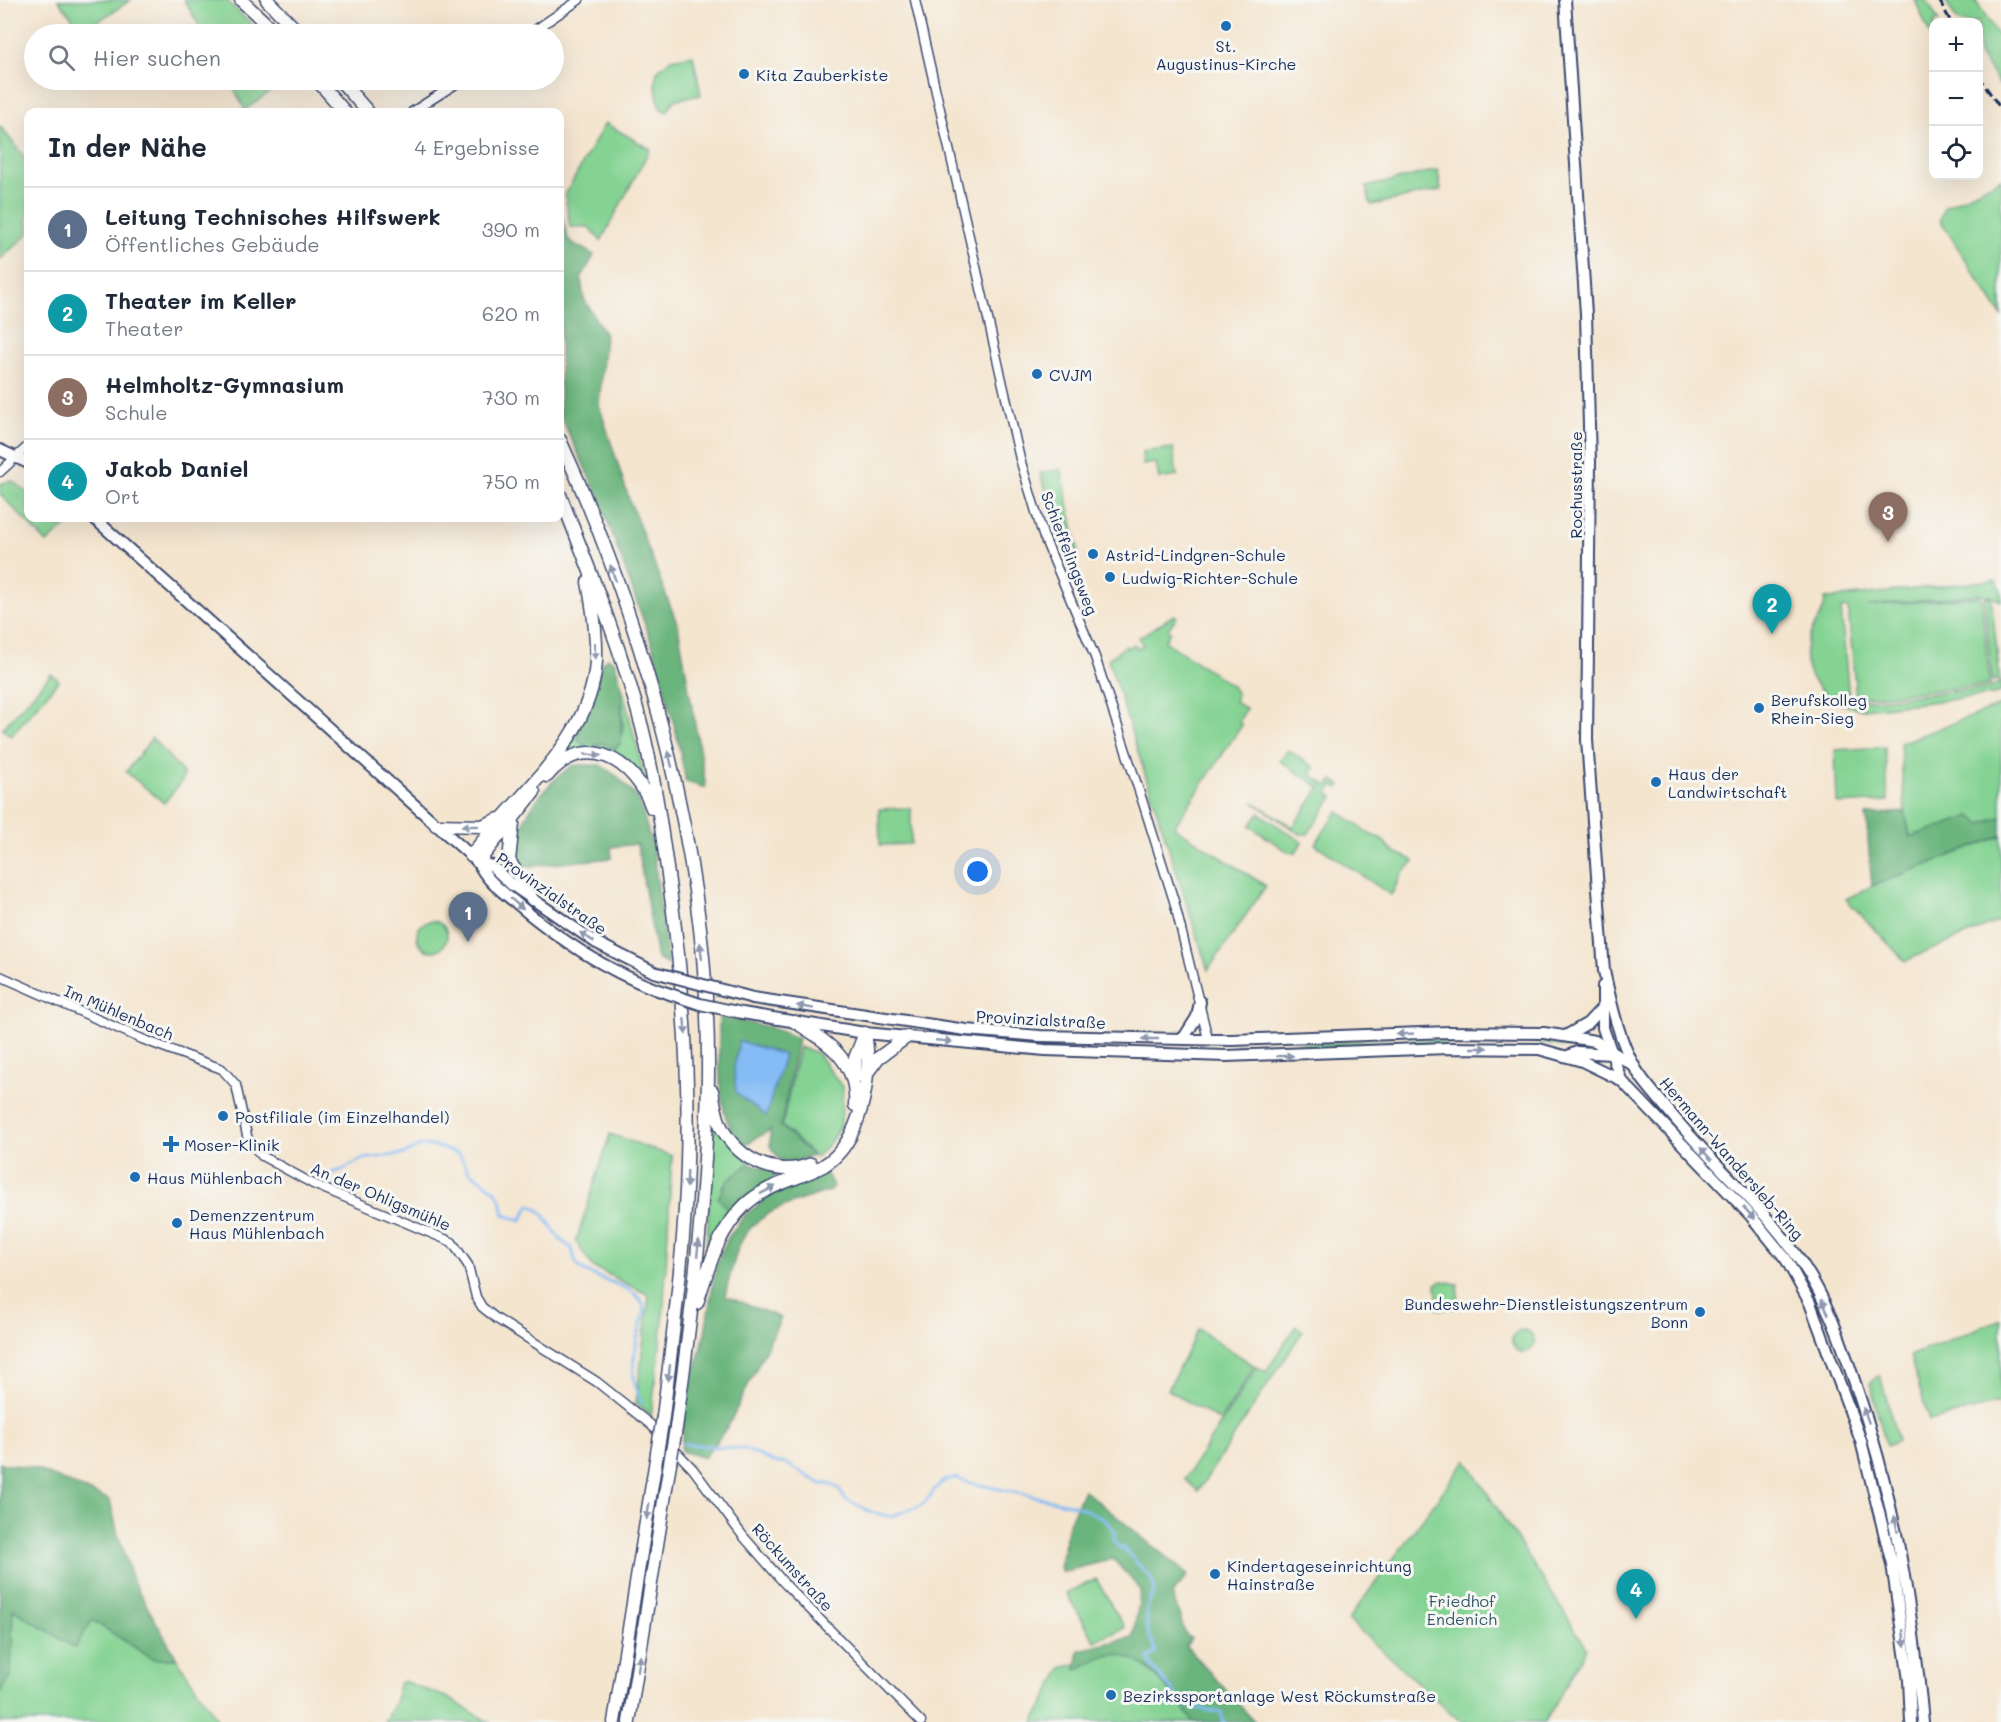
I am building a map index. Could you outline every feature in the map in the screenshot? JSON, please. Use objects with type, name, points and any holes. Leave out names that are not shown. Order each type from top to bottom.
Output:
[{"type":"highway","points":[[241,0],[266,24]]},
{"type":"highway","points":[[267,0],[290,24]]},
{"type":"highway","points":[[326,90],[342,108]]},
{"type":"highway","points":[[349,90],[364,108]]},
{"type":"highway","points":[[564,450],[603,544],[647,672],[672,766],[689,859],[701,950],[708,1073],[702,1206],[689,1327],[676,1428],[629,1722]]},
{"type":"highway","points":[[564,505],[617,645],[642,729],[663,843],[678,949],[687,1054],[688,1120],[681,1257],[663,1417],[614,1722]]},
{"type":"highway","points":[[532,899],[509,860],[508,819],[561,748],[586,704],[596,661],[594,617],[582,552]]},
{"type":"highway","points":[[474,859],[561,763],[579,755],[594,754],[620,763],[634,773],[646,792],[663,843]]},
{"type":"highway","points":[[436,825],[482,826],[508,819]]},
{"type":"highway","points":[[795,1022],[830,1045],[860,1076]]},
{"type":"highway","points":[[689,1327],[716,1244],[734,1217],[762,1192],[832,1155],[843,1139],[854,1115],[860,1076],[855,1059],[865,1033]]},
{"type":"highway","points":[[860,1076],[878,1058],[907,1037]]},
{"type":"highway","points":[[708,1073],[717,1117],[725,1135],[744,1155],[765,1167],[805,1170]]},
{"type":"main road","name":"Rochusstraße","points":[[1565,0],[1586,314],[1590,462],[1587,740],[1604,971],[1602,1008],[1621,1080]]},
{"type":"main road","points":[[0,450],[24,462]]},
{"type":"main road","name":"Provinzialstraße","points":[[97,522],[474,859],[485,876],[548,931],[621,975],[655,989],[700,1004],[742,1013],[865,1033],[907,1037],[1045,1050],[1226,1056],[1502,1048],[1539,1049],[1568,1056],[1621,1080]]},
{"type":"main road","name":"Provinzialstraße","points":[[474,859],[492,866],[532,899],[595,942],[654,972],[753,998],[857,1016],[966,1030],[1040,1036],[1208,1039],[1508,1031],[1567,1035],[1595,1041],[1633,1065]]},
{"type":"main road","name":"Rochusstraße","points":[[1604,971],[1633,1065]]},
{"type":"main road","points":[[1183,1039],[1194,1023],[1200,1002]]},
{"type":"main road","points":[[1567,1035],[1588,1023],[1602,1008]]},
{"type":"main road","points":[[857,1016],[865,1033],[873,1024],[884,1019]]},
{"type":"main road","points":[[1568,1056],[1577,1052],[1612,1051],[1623,1037]]},
{"type":"main road","points":[[1184,1055],[1208,1039],[1226,1056]]},
{"type":"main road","name":"Hermann-Wandersleb-Ring","points":[[1633,1065],[1694,1142],[1784,1239],[1813,1281],[1833,1323],[1874,1437],[1894,1515],[1914,1631],[1923,1722]]},
{"type":"main road","name":"Hermann-Wandersleb-Ring","points":[[1621,1080],[1752,1216],[1786,1260],[1807,1295],[1861,1442],[1893,1563],[1909,1680],[1911,1722]]},
{"type":"street","points":[[544,24],[579,0]]},
{"type":"street","name":"Schieffelingsweg","points":[[915,0],[1023,471],[1043,535],[1095,657],[1114,714],[1174,901],[1208,1039]]},
{"type":"street","points":[[418,108],[446,90]]},
{"type":"street","points":[[0,472],[24,450]]},
{"type":"street","name":"Im Mühlenbach","points":[[0,976],[142,1039],[215,1066],[226,1073]]},
{"type":"street","name":"An der Ohligsmühle","points":[[226,1073],[238,1090],[248,1140],[262,1156],[314,1185],[452,1242],[462,1254],[476,1297],[489,1314],[602,1386],[651,1425]]},
{"type":"street","name":"Röckumstraße","points":[[651,1425],[689,1464],[743,1536],[785,1584],[921,1722]]},
{"type":"green space","points":[[58,0],[131,0],[94,24],[77,24]]},
{"type":"green space","points":[[184,0],[226,0],[251,24],[198,24]]},
{"type":"green space","points":[[1915,0],[1927,0],[1937,18],[1929,18],[1929,33]]},
{"type":"green space","points":[[1945,0],[1975,0],[2001,40],[2001,87],[1983,60],[1983,18],[1956,18]]},
{"type":"green space","points":[[693,55],[701,95],[674,100],[667,112],[660,108],[655,83],[657,71],[671,59]]},
{"type":"green space","points":[[234,90],[272,90],[248,108],[244,108]]},
{"type":"green space","points":[[605,123],[650,149],[601,241],[589,227],[570,227],[565,195]]},
{"type":"green space","points":[[0,126],[24,157],[24,238],[0,259]]},
{"type":"green space","points":[[1438,170],[1441,190],[1371,205],[1366,187]]},
{"type":"green space","points":[[2001,179],[2001,315],[1940,220],[1944,207]]},
{"type":"green space","points":[[564,225],[569,241],[594,255],[581,279],[584,299],[605,335],[599,405],[629,499],[678,626],[706,788],[686,782],[676,732],[652,644],[599,498],[564,424]]},
{"type":"green space","points":[[1173,448],[1177,476],[1159,479],[1156,463],[1143,465],[1142,452]]},
{"type":"green space","points":[[1061,469],[1078,550],[1067,553],[1040,473]]},
{"type":"green space","points":[[11,480],[24,490],[24,519],[0,494],[0,484]]},
{"type":"green space","points":[[27,522],[65,522],[68,524],[47,543]]},
{"type":"green space","points":[[1995,580],[2001,589],[2001,601],[1991,597],[2000,680],[1992,681],[1984,598],[1990,596],[1980,594],[1868,606],[1981,596],[1990,685],[1856,698],[1848,608],[1841,609],[1849,698],[1868,700],[1989,688],[2001,682],[2001,691],[1994,695],[1865,709],[1839,702],[1827,695],[1811,677],[1806,652],[1809,637],[1821,614],[1825,599]]},
{"type":"green space","points":[[1174,615],[1177,617],[1168,629],[1170,632],[1165,641],[1231,685],[1237,694],[1235,702],[1246,709],[1239,721],[1242,725],[1174,827],[1266,886],[1208,970],[1108,659],[1126,646],[1127,648],[1134,644],[1138,648],[1143,645],[1138,638]]},
{"type":"green space","points":[[608,658],[614,661],[622,687],[621,743],[615,749],[603,743],[589,748],[578,741],[582,722],[593,682],[603,662]]},
{"type":"green space","points":[[51,674],[59,680],[11,736],[2,729]]},
{"type":"green space","points":[[622,687],[647,787],[618,758],[561,759],[580,724],[578,741],[595,747],[623,733]]},
{"type":"green space","points":[[2001,705],[2001,817],[1981,824],[1971,816],[1910,837],[1905,812],[1900,743]]},
{"type":"green space","points":[[152,738],[184,774],[182,781],[164,803],[126,772]]},
{"type":"green space","points":[[1885,747],[1888,801],[1837,804],[1835,750]]},
{"type":"green space","points":[[1288,750],[1315,768],[1311,775],[1328,786],[1333,780],[1341,785],[1339,788],[1333,785],[1328,794],[1333,797],[1308,834],[1300,834],[1253,802],[1293,827],[1320,788],[1280,761]]},
{"type":"green space","points":[[574,765],[600,765],[618,777],[639,800],[653,849],[668,965],[657,959],[637,844],[611,847],[612,858],[529,866],[518,862],[520,833],[530,810],[549,785]]},
{"type":"green space","points":[[911,808],[911,844],[880,845],[879,809]]},
{"type":"green space","points":[[1338,811],[1371,835],[1382,839],[1391,850],[1414,861],[1402,874],[1391,895],[1315,844]]},
{"type":"green space","points":[[1905,812],[1910,837],[1971,816],[1982,824],[2001,817],[2001,836],[1872,886],[1866,815]]},
{"type":"green space","points":[[1259,813],[1302,842],[1296,852],[1288,852],[1250,826]]},
{"type":"green space","points":[[2001,836],[2001,920],[1905,961],[1846,899],[1872,886]]},
{"type":"green space","points":[[432,921],[443,925],[447,936],[443,947],[432,951],[421,947],[417,936],[421,925]]},
{"type":"green space","points":[[719,1017],[769,1027],[798,1038],[781,1126],[813,1156],[790,1162],[780,1160],[770,1146],[770,1130],[748,1143],[737,1138],[729,1125],[721,1088]]},
{"type":"green space","points":[[1510,1037],[1591,1045],[1593,1052],[1527,1041],[1235,1051],[1235,1045]]},
{"type":"green space","points":[[799,1047],[817,1053],[843,1088],[841,1124],[831,1141],[816,1158],[782,1126]]},
{"type":"green space","points":[[714,1116],[750,1163],[722,1187],[732,1214],[709,1255],[706,1255]]},
{"type":"green space","points":[[610,1134],[672,1156],[663,1321],[651,1416],[636,1403],[649,1295],[593,1267],[576,1242]]},
{"type":"green space","points":[[750,1163],[773,1171],[776,1177],[732,1214],[718,1198],[728,1180]]},
{"type":"green space","points":[[826,1172],[833,1186],[829,1191],[777,1209],[765,1216],[746,1234],[739,1246],[725,1296],[781,1318],[728,1426],[704,1458],[681,1451],[686,1400],[704,1338],[716,1265],[728,1238],[745,1215],[771,1195]]},
{"type":"green space","points":[[1442,1281],[1458,1284],[1458,1308],[1438,1309],[1436,1284]]},
{"type":"green space","points":[[2001,1319],[2001,1412],[1999,1403],[1929,1421],[1910,1356]]},
{"type":"green space","points":[[1296,1326],[1303,1331],[1198,1491],[1185,1479],[1257,1367],[1266,1372]]},
{"type":"green space","points":[[1198,1329],[1255,1366],[1220,1421],[1168,1390]]},
{"type":"green space","points":[[1523,1330],[1531,1333],[1534,1341],[1531,1349],[1523,1352],[1515,1349],[1512,1341],[1515,1333]]},
{"type":"green space","points":[[1880,1375],[1898,1441],[1886,1446],[1870,1383]]},
{"type":"green space","name":"Friedhof Endenich","points":[[1466,1460],[1587,1648],[1545,1722],[1461,1722],[1348,1620]]},
{"type":"green space","points":[[0,1463],[33,1468],[110,1500],[118,1535],[134,1583],[177,1659],[153,1659],[92,1620],[75,1648],[13,1609],[11,1674],[0,1695]]},
{"type":"green space","points":[[1084,1490],[1188,1575],[1172,1594],[1186,1635],[1191,1639],[1186,1646],[1255,1722],[1194,1722],[1151,1671],[1129,1658],[1116,1655],[1106,1656],[1076,1670],[1079,1650],[1133,1637],[1141,1590],[1113,1559],[1062,1572],[1060,1568],[1068,1525]]},
{"type":"green space","points":[[1096,1579],[1125,1628],[1095,1641],[1066,1593]]},
{"type":"green space","points":[[12,1609],[75,1647],[92,1620],[153,1659],[177,1659],[219,1722],[0,1722],[0,1695],[11,1674]]},
{"type":"green space","name":"Bezirkssportanlage West Röckumstraße","points":[[1132,1649],[1197,1722],[1034,1722],[1062,1668]]},
{"type":"green space","points":[[403,1681],[446,1697],[489,1722],[384,1722],[396,1700],[399,1684]]},
{"type":"water","points":[[739,1041],[784,1055],[766,1116],[736,1093],[734,1068]]},
{"type":"waterway","points":[[322,1176],[342,1170],[363,1159],[404,1154],[420,1146],[435,1146],[459,1154],[469,1171],[495,1190],[501,1200],[504,1215],[521,1220],[530,1205],[540,1211],[561,1240],[571,1248],[580,1268],[627,1289],[641,1301],[644,1313],[636,1346],[634,1375],[642,1403]]},
{"type":"waterway","points":[[684,1444],[745,1449],[773,1462],[787,1464],[821,1484],[830,1484],[838,1488],[845,1499],[871,1512],[892,1517],[920,1506],[944,1481],[957,1478],[966,1482],[1074,1505],[1103,1518],[1115,1531],[1113,1539],[1118,1547],[1123,1548],[1151,1578],[1155,1590],[1146,1618],[1147,1630],[1155,1650],[1155,1653],[1148,1658],[1151,1666],[1185,1705],[1221,1713],[1224,1722]]},
{"type":"railway","points":[[1939,0],[1949,18]]},
{"type":"railway","points":[[1983,83],[2001,109]]},
{"type":"place","name":"St. Augustinus-Kirche","points":[[1226,26]]},
{"type":"place","name":"Kita Zauberkiste","points":[[744,74]]},
{"type":"place","name":"CVJM","points":[[1037,374]]},
{"type":"place","name":"Helmholtz-Gymnasium","points":[[1888,542]]},
{"type":"place","name":"Astrid-Lindgren-Schule","points":[[1093,554]]},
{"type":"place","name":"Ludwig-Richter-Schule","points":[[1110,577]]},
{"type":"place","name":"Theater im Keller","points":[[1772,634]]},
{"type":"place","name":"Berufskolleg Rhein-Sieg","points":[[1759,708]]},
{"type":"place","name":"Haus der Landwirtschaft","points":[[1656,782]]},
{"type":"place","name":"Leitung Technisches Hilfswerk","points":[[468,942]]},
{"type":"place","name":"Postfiliale (im Einzelhandel)","points":[[223,1116]]},
{"type":"place","name":"Moser-Klinik","points":[[171,1144]]},
{"type":"place","name":"Haus Mühlenbach","points":[[135,1177]]},
{"type":"place","name":"Demenzzentrum Haus Mühlenbach","points":[[177,1223]]},
{"type":"place","name":"Bundeswehr-Dienstleistungszentrum Bonn","points":[[1700,1312]]},
{"type":"place","name":"Kindertageseinrichtung Hainstraße","points":[[1215,1574]]},
{"type":"place","name":"Jakob Daniel","points":[[1636,1619]]},
{"type":"place","name":"Bezirkssportanlage West Röckumstraße","points":[[1111,1695]]}]
